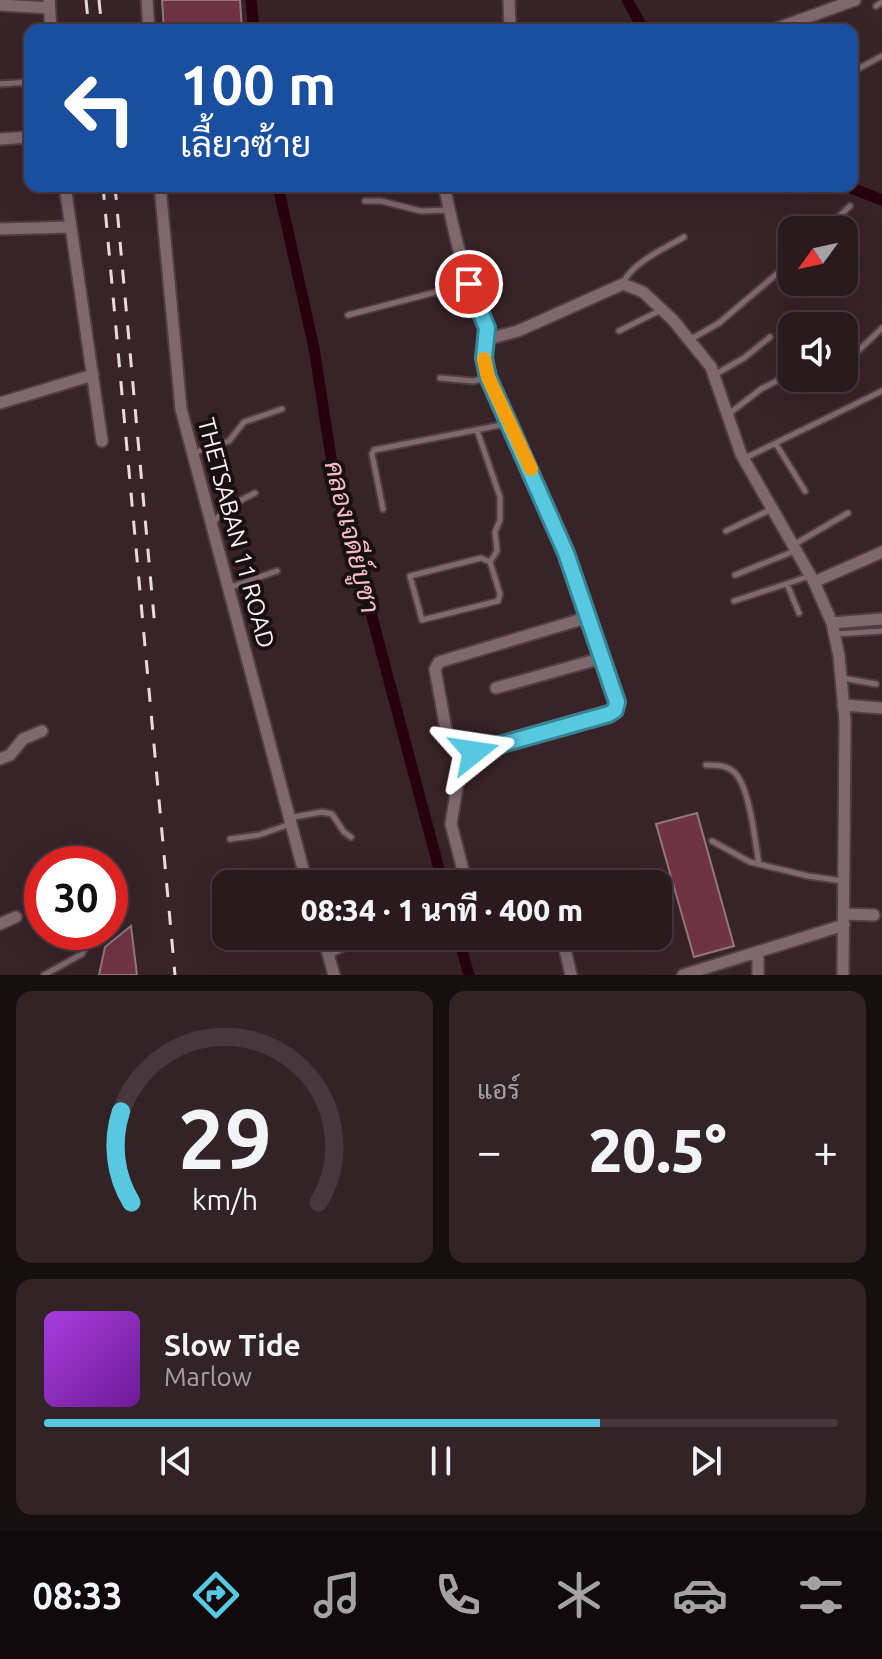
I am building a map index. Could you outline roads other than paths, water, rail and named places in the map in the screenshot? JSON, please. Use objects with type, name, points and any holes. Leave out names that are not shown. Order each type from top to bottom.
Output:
[{"type":"street","points":[[147,0],[149,24]]},
{"type":"street","points":[[509,0],[510,24]]},
{"type":"street","points":[[789,24],[855,0]]},
{"type":"street","points":[[0,5],[49,4],[51,24]]},
{"type":"street","points":[[0,139],[24,137]]},
{"type":"street","points":[[66,192],[102,441]]},
{"type":"street","name":"THETSABAN 11 ROAD","points":[[160,192],[176,379],[192,454],[303,870]]},
{"type":"street","points":[[448,192],[449,210],[469,284],[487,328],[484,358],[488,377],[512,423],[566,553],[617,702],[615,710],[609,714],[462,756]]},
{"type":"street","points":[[0,229],[70,227]]},
{"type":"street","points":[[488,339],[518,331],[623,284],[643,292],[662,309],[711,367],[743,459],[812,579],[833,628],[843,705],[843,975]]},
{"type":"street","points":[[0,403],[93,375]]},
{"type":"street","points":[[812,579],[882,552]]},
{"type":"street","points":[[463,870],[451,824],[462,756],[461,749],[447,735],[435,669],[439,662],[589,617]]},
{"type":"street","points":[[833,628],[882,619]]},
{"type":"street","points":[[496,688],[602,658]]},
{"type":"street","points":[[843,705],[882,708]]},
{"type":"street","points":[[0,759],[10,755],[23,739],[42,731]]},
{"type":"street","points":[[683,975],[758,952],[844,919],[874,915]]},
{"type":"street","points":[[0,924],[16,917]]},
{"type":"street","points":[[327,950],[334,975]]},
{"type":"street","points":[[565,950],[571,975]]},
{"type":"street","points":[[758,952],[758,975]]},
{"type":"lane","points":[[858,69],[882,56]]},
{"type":"lane","points":[[0,84],[24,82]]},
{"type":"lane","points":[[365,201],[381,201],[421,211],[449,210]]},
{"type":"lane","points":[[840,216],[850,206]]},
{"type":"lane","points":[[623,284],[627,275],[684,237]]},
{"type":"lane","points":[[690,340],[719,323],[778,273]]},
{"type":"lane","points":[[348,315],[469,284]]},
{"type":"lane","points":[[619,331],[662,309]]},
{"type":"lane","points":[[858,351],[882,328]]},
{"type":"lane","points":[[713,376],[744,358],[770,337]]},
{"type":"lane","points":[[440,378],[474,381],[488,377]]},
{"type":"lane","points":[[726,416],[761,389],[778,380]]},
{"type":"lane","points":[[743,459],[882,391]]},
{"type":"lane","points":[[192,454],[229,441],[244,422],[282,409]]},
{"type":"lane","points":[[383,509],[372,454],[374,450],[512,423]]},
{"type":"lane","points":[[477,430],[500,497],[500,520],[495,532],[497,551],[490,562],[500,594],[498,601],[422,620],[410,576],[481,558],[490,562]]},
{"type":"lane","points":[[776,444],[805,491]]},
{"type":"lane","points":[[211,524],[226,508],[255,493]]},
{"type":"lane","points":[[726,531],[772,509]]},
{"type":"lane","points":[[735,575],[795,548],[848,513]]},
{"type":"lane","points":[[227,588],[277,571]]},
{"type":"lane","points":[[734,601],[812,579]]},
{"type":"lane","points":[[787,584],[799,613]]},
{"type":"lane","points":[[833,628],[882,631]]},
{"type":"lane","points":[[841,678],[876,684]]},
{"type":"lane","points":[[706,765],[721,765],[738,777],[750,816],[759,864]]},
{"type":"lane","points":[[230,839],[259,835],[289,821],[322,812],[332,814],[351,837]]},
{"type":"lane","points":[[712,841],[759,864],[844,881]]},
{"type":"lane","points":[[44,975],[84,950]]},
{"type":"lane","points":[[328,955],[340,950]]},
{"type":"lane","points":[[59,965],[65,975]]},
{"type":"waterway","name":"คลองเจดีย์บูชา","points":[[251,0],[253,24]]},
{"type":"waterway","points":[[627,0],[641,24]]},
{"type":"waterway","points":[[858,191],[882,200]]},
{"type":"waterway","name":"คลองเจดีย์บูชา","points":[[279,192],[314,348],[333,470],[439,870]]},
{"type":"waterway","name":"คลองเจดีย์บูชา","points":[[462,950],[469,975]]},
{"type":"railway","points":[[86,0],[88,24]]},
{"type":"railway","points":[[99,0],[101,24]]},
{"type":"railway","points":[[104,192],[175,975]]},
{"type":"railway","points":[[116,192],[155,628]]}]
